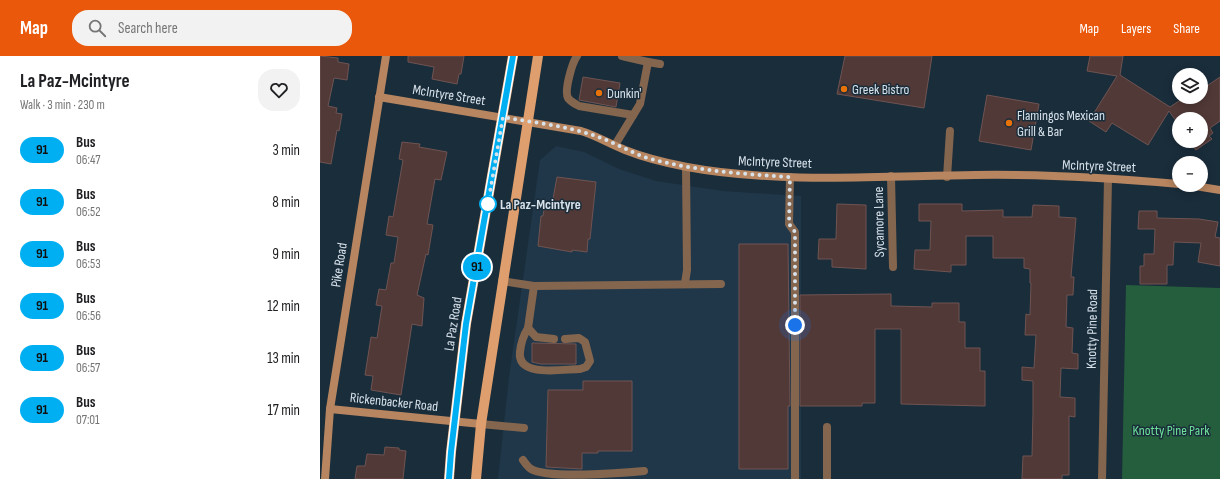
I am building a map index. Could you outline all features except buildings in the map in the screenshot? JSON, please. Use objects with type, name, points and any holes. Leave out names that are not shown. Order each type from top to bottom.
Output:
[{"type":"main road","name":"La Paz Road","points":[[449,479],[454,421],[466,324],[513,56]]},
{"type":"main road","points":[[476,479],[481,424],[538,56]]},
{"type":"street","name":"Pike Road","points":[[326,479],[330,409],[386,56]]},
{"type":"street","points":[[577,56],[573,61],[566,91],[567,97],[578,106],[633,115]]},
{"type":"street","points":[[622,56],[660,64]]},
{"type":"street","points":[[615,145],[640,104],[648,62]]},
{"type":"street","name":"McIntyre Street","points":[[379,97],[581,131],[602,138],[615,145],[650,159],[686,167],[734,173],[790,177],[975,175],[1108,179],[1172,184]]},
{"type":"street","points":[[947,176],[950,131]]},
{"type":"street","points":[[684,283],[687,270],[686,167]]},
{"type":"street","name":"Sycamore Lane","points":[[891,176],[893,267]]},
{"type":"street","points":[[790,177],[789,224],[795,232],[795,479]]},
{"type":"street","name":"Knotty Pine Road","points":[[1102,479],[1108,179]]},
{"type":"street","points":[[1208,188],[1220,190]]},
{"type":"street","points":[[502,282],[534,286],[684,283],[721,284]]},
{"type":"street","points":[[534,286],[528,328],[522,337],[519,358],[523,366],[532,370],[580,369],[586,367],[590,361],[585,342],[579,338],[565,339]]},
{"type":"street","points":[[528,328],[536,337],[554,339]]},
{"type":"street","name":"Rickenbacker Road","points":[[330,409],[481,424]]},
{"type":"street","points":[[481,424],[524,428]]},
{"type":"street","points":[[827,427],[827,479]]},
{"type":"street","points":[[523,460],[531,470],[546,474],[610,475],[644,471]]},
{"type":"shaded area","points":[[556,146],[584,152],[619,169],[656,181],[723,191],[801,196],[801,479],[498,479],[509,377],[540,160]]},
{"type":"green space","name":"Knotty Pine Park","points":[[1126,285],[1220,288],[1220,479],[1122,479]]},
{"type":"bus line","name":"91","points":[[449,479],[466,324],[513,56]]},
{"type":"place","name":"Greek Bistro","points":[[844,89]]},
{"type":"place","name":"Dunkin'","points":[[599,93]]},
{"type":"place","name":"Flamingos Mexican Grill & Bar","points":[[1009,123]]},
{"type":"place","name":"La Paz-Mcintyre","points":[[488,204]]},
{"type":"route","points":[[488,204],[503,117],[581,131],[602,138],[625,150],[650,159],[686,167],[734,173],[790,177],[789,224],[795,232],[795,325]]}]
